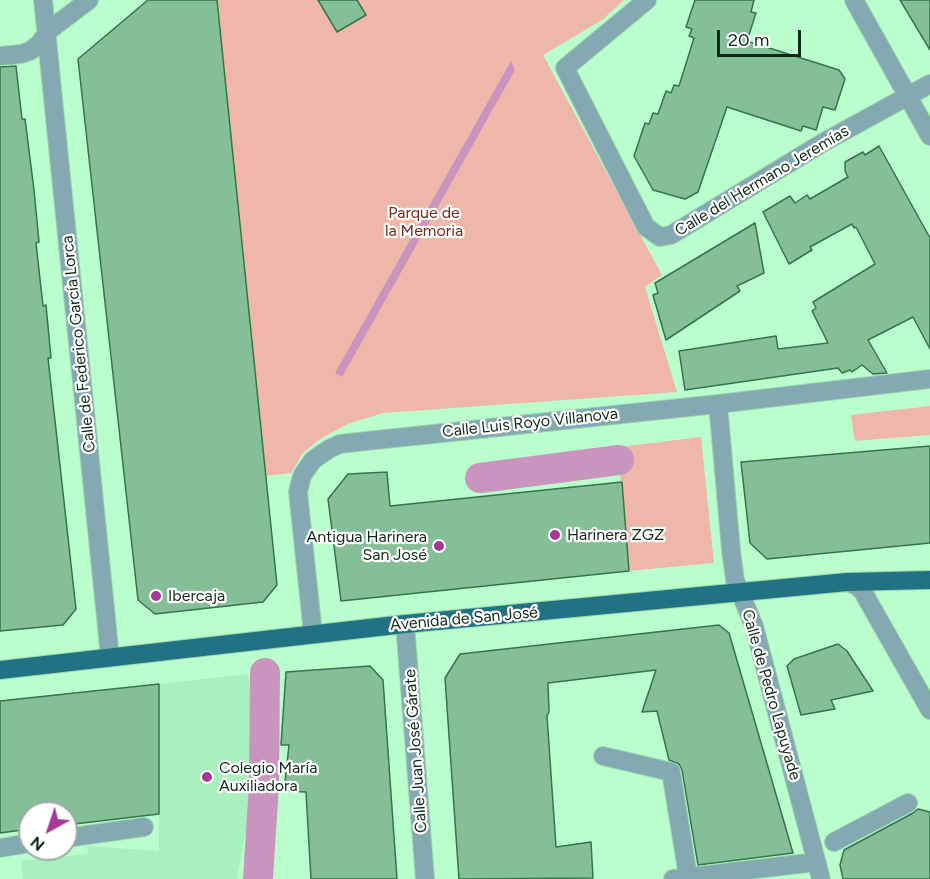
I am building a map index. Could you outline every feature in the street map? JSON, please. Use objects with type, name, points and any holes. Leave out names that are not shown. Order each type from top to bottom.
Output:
[{"type":"main road","name":"Avenida de San José","points":[[0,670],[405,624],[740,594],[847,582],[930,580]]},
{"type":"street","name":"Calle de Federico García Lorca","points":[[43,0],[48,31],[110,657]]},
{"type":"street","points":[[0,56],[30,51],[40,43],[48,31],[89,0]]},
{"type":"street","name":"Calle del Hermano Jeremías","points":[[647,0],[565,68],[646,227],[660,237],[670,235],[824,142],[908,96]]},
{"type":"street","points":[[855,0],[930,136]]},
{"type":"street","points":[[908,96],[930,84]]},
{"type":"street","name":"Calle Luis Royo Villanova","points":[[313,634],[298,492],[302,476],[309,465],[329,448],[357,442],[930,379]]},
{"type":"street","name":"Calle de Pedro Lapuyade","points":[[718,404],[735,580],[754,626],[819,871]]},
{"type":"street","points":[[847,582],[857,586],[867,597],[930,710]]},
{"type":"street","name":"Calle Juan José Gárate","points":[[405,624],[425,879]]},
{"type":"street","points":[[603,756],[671,772],[680,878],[819,871]]},
{"type":"street","points":[[834,843],[908,803]]},
{"type":"street","points":[[78,836],[144,827]]},
{"type":"street","points":[[0,848],[18,845]]},
{"type":"shaded area","points":[[511,61],[515,70],[342,377],[335,373]]},
{"type":"shaded area","name":"Colegio María Auxiliadora","points":[[248,674],[255,722],[250,722],[254,781],[250,782],[251,803],[237,879],[23,879],[21,861],[78,861],[78,855],[88,854],[87,846],[159,851],[159,684]]},
{"type":"green space","name":"Parque de la Memoria","points":[[217,0],[624,0],[602,20],[543,55],[662,275],[645,287],[677,392],[383,413],[348,424],[320,439],[303,453],[291,473],[264,476]]},
{"type":"green space","points":[[930,406],[930,435],[855,441],[851,415]]},
{"type":"green space","points":[[701,437],[714,563],[629,571],[618,447]]},
{"type":"building","points":[[148,0],[217,0],[277,585],[263,602],[155,614],[138,600],[78,59]]},
{"type":"building","points":[[318,0],[357,0],[366,15],[337,32]]},
{"type":"building","points":[[695,0],[754,0],[751,12],[756,13],[747,41],[839,70],[845,79],[835,110],[823,107],[816,130],[803,126],[801,131],[727,107],[698,192],[685,199],[653,190],[634,156],[645,123],[649,124],[653,113],[658,114],[666,91],[671,93],[674,85],[679,86],[694,38],[689,36],[692,29],[686,27]]},
{"type":"building","points":[[900,0],[930,0],[930,50]]},
{"type":"building","points":[[16,66],[34,190],[39,242],[36,243],[43,306],[46,305],[51,358],[48,358],[76,609],[63,625],[0,631],[0,67]]},
{"type":"building","points":[[879,146],[930,238],[930,349],[913,317],[868,340],[887,373],[873,374],[862,365],[852,372],[850,370],[842,373],[838,368],[685,390],[679,351],[776,336],[778,349],[828,343],[812,311],[816,308],[813,302],[875,264],[856,227],[854,228],[852,224],[810,247],[812,250],[789,264],[763,212],[790,196],[795,203],[807,195],[810,199],[848,177],[845,162],[863,152],[865,155]]},
{"type":"building","points":[[755,223],[764,273],[737,286],[740,291],[666,340],[653,295],[658,293],[655,283]]},
{"type":"building","points":[[930,446],[930,543],[767,559],[750,543],[741,462]]},
{"type":"building","points":[[387,472],[390,506],[622,482],[629,571],[341,601],[328,499],[348,474]]},
{"type":"building","points":[[719,625],[729,633],[793,853],[698,865],[682,770],[679,764],[669,760],[657,711],[642,712],[656,670],[548,683],[549,712],[547,716],[556,847],[591,842],[593,878],[459,879],[445,678],[460,654]]},
{"type":"building","points":[[838,644],[847,651],[873,691],[831,700],[835,709],[801,715],[787,666],[794,659]]},
{"type":"building","points":[[370,666],[383,680],[397,879],[311,879],[306,792],[284,791],[289,745],[281,745],[286,672]]},
{"type":"building","points":[[159,684],[159,814],[78,824],[78,801],[18,801],[18,831],[0,833],[0,701]]},
{"type":"building","points":[[918,809],[930,812],[930,879],[843,879],[840,865],[844,850]]},
{"type":"waterway","points":[[480,478],[619,460]]},
{"type":"waterway","points":[[258,879],[264,784],[265,673]]},
{"type":"place","name":"Harinera ZGZ","points":[[555,535]]},
{"type":"place","name":"Antigua Harinera San José","points":[[439,546]]},
{"type":"place","name":"Ibercaja","points":[[156,596]]},
{"type":"place","name":"Colegio María Auxiliadora","points":[[207,777]]}]
